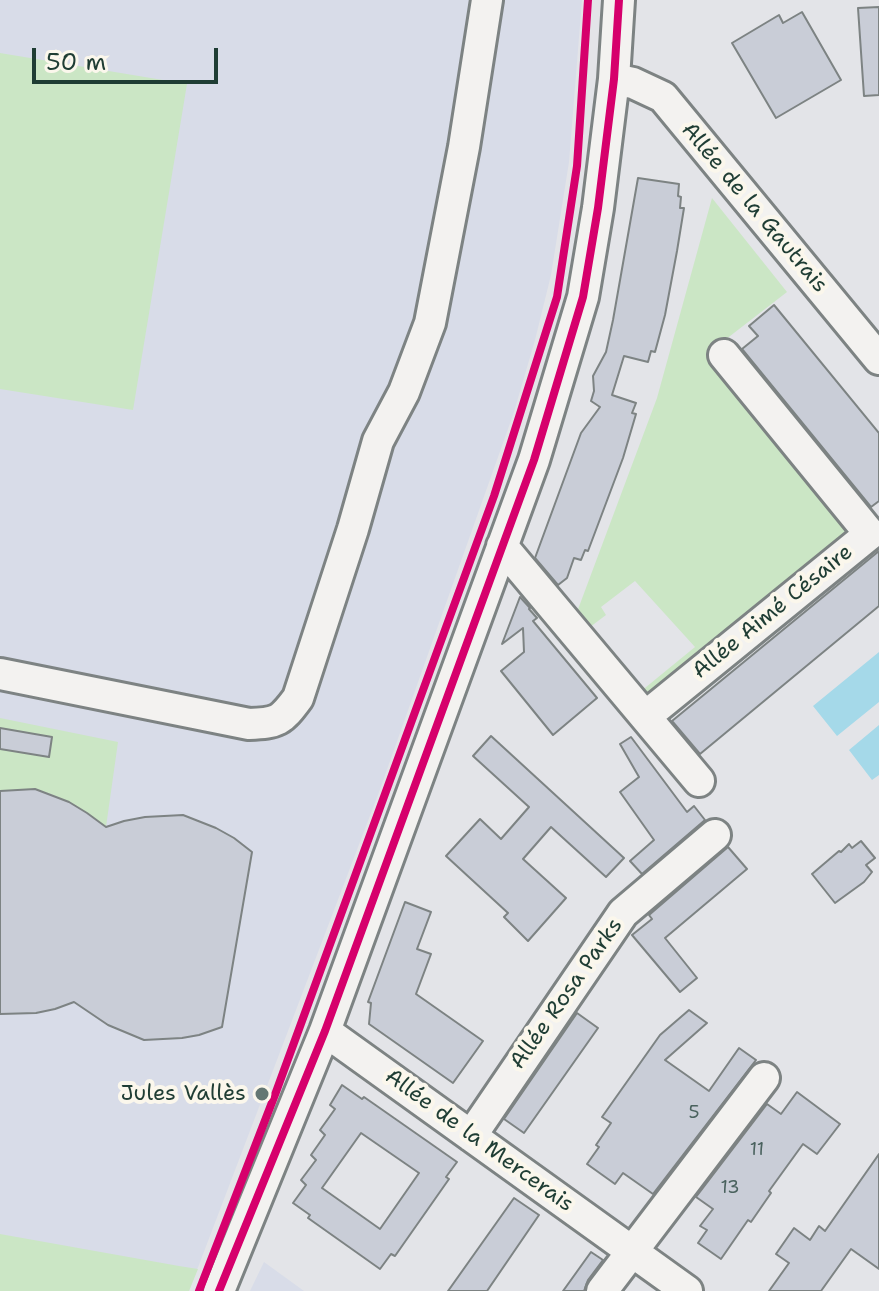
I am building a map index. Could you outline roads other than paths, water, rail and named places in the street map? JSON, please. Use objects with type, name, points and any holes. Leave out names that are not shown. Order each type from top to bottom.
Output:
[{"type":"street","points":[[0,674],[249,724],[272,723],[287,713],[298,698],[349,543],[378,441],[404,392],[430,323],[464,147],[487,0]]},
{"type":"street","points":[[224,1278],[325,1031],[534,460],[583,297],[614,79],[619,0]]},
{"type":"street","name":"Allée de la Gautrais","points":[[614,79],[633,83],[663,97],[879,359]]},
{"type":"street","name":"Allée Aimé Césaire","points":[[646,716],[870,534],[724,355]]},
{"type":"street","points":[[502,546],[699,781]]},
{"type":"street","name":"Allée Rosa Parks","points":[[471,1136],[623,913],[715,835]]},
{"type":"street","name":"Allée de la Mercerais","points":[[325,1031],[687,1291]]},
{"type":"street","points":[[602,1291],[764,1078]]},
{"type":"water","points":[[879,652],[879,702],[837,736],[813,706]]},
{"type":"water","points":[[879,725],[879,775],[872,780],[849,750]]},
{"type":"place","name":"Jules Vallès","points":[[262,1094]]}]
